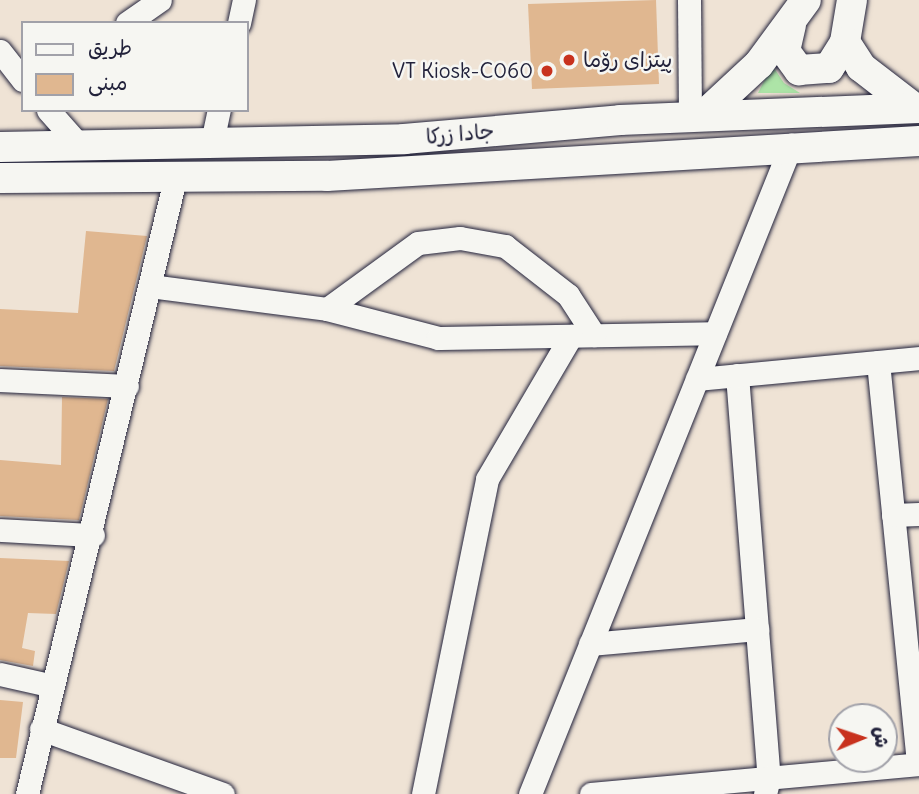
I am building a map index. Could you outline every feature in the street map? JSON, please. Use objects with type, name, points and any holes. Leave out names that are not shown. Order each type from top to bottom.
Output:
[{"type":"main road","points":[[799,13],[785,51],[799,70],[829,68],[845,42],[852,0]]},
{"type":"main road","points":[[697,116],[799,13]]},
{"type":"main road","points":[[845,42],[861,67],[917,108]]},
{"type":"main road","name":"جادا زرکا","points":[[0,147],[404,139],[697,116],[917,108]]},
{"type":"main road","name":"جادا زرکا","points":[[0,178],[327,176],[791,145],[919,141]]},
{"type":"street","points":[[130,21],[160,0]]},
{"type":"street","points":[[239,21],[244,0]]},
{"type":"street","points":[[689,0],[697,116]]},
{"type":"street","points":[[0,51],[21,77]]},
{"type":"street","points":[[50,112],[80,146]]},
{"type":"street","points":[[212,142],[219,112]]},
{"type":"street","points":[[530,794],[791,145]]},
{"type":"street","points":[[27,794],[49,685],[93,535],[176,175]]},
{"type":"street","points":[[327,309],[418,243],[460,238],[505,246],[568,295],[582,336]]},
{"type":"street","points":[[150,286],[327,309],[438,338],[715,333]]},
{"type":"street","points":[[423,794],[487,478],[582,336]]},
{"type":"street","points":[[697,379],[919,358]]},
{"type":"street","points":[[591,794],[767,786],[919,764],[878,362]]},
{"type":"street","points":[[737,375],[767,786]]},
{"type":"street","points":[[0,380],[127,386]]},
{"type":"street","points":[[894,515],[919,514]]},
{"type":"street","points":[[0,530],[93,535]]},
{"type":"street","points":[[590,644],[757,629]]},
{"type":"street","points":[[0,674],[49,685]]},
{"type":"street","points":[[41,729],[223,794]]},
{"type":"green space","points":[[772,65],[784,83],[800,93],[758,93]]},
{"type":"building","points":[[656,0],[659,84],[532,89],[528,4]]},
{"type":"building","points":[[86,231],[147,236],[114,371],[0,366],[0,309],[78,313]]},
{"type":"building","points":[[62,397],[108,399],[79,520],[0,516],[0,460],[61,465]]},
{"type":"building","points":[[0,558],[69,561],[56,614],[28,613],[22,648],[35,651],[33,666],[0,660]]},
{"type":"building","points":[[0,700],[23,702],[16,758],[0,758]]},
{"type":"place","name":"پیتزای رۆما","points":[[569,60]]},
{"type":"place","name":"VT Kiosk-C060","points":[[547,71]]}]
